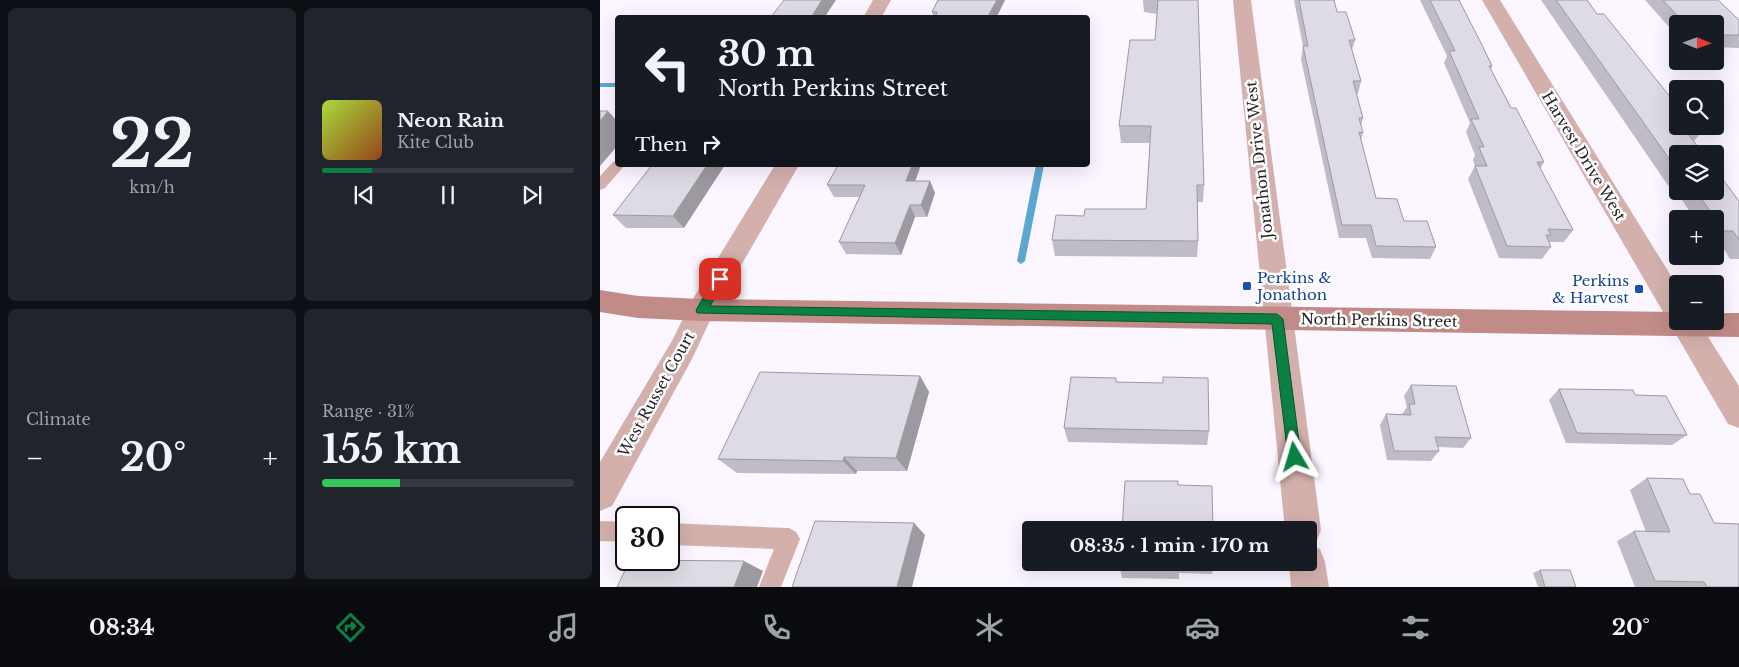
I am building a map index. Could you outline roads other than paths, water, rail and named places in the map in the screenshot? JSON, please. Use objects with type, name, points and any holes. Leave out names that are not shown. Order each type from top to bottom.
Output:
[{"type":"street","points":[[874,15],[882,0]]},
{"type":"street","name":"Jonathon Drive West","points":[[1242,0],[1277,319],[1302,521]]},
{"type":"street","name":"Harvest Drive West","points":[[1491,0],[1669,297]]},
{"type":"street","name":"West Russet Court","points":[[600,494],[659,391],[702,310],[786,167]]},
{"type":"street","name":"North Perkins Street","points":[[600,301],[638,307],[702,310],[1277,319],[1669,319]]},
{"type":"street","name":"North Perkins Street","points":[[1724,323],[1739,325]]},
{"type":"street","name":"Harvest Drive West","points":[[1689,330],[1739,414]]},
{"type":"street","points":[[1308,571],[1310,587]]},
{"type":"lane","points":[[600,122],[615,122]]},
{"type":"lane","points":[[600,185],[616,167]]},
{"type":"lane","points":[[600,531],[615,532]]},
{"type":"lane","points":[[680,534],[788,539],[770,587]]},
{"type":"waterway","points":[[600,85],[615,85]]},
{"type":"waterway","points":[[1021,261],[1040,167]]},
{"type":"place","name":"Perkins & Jonathon","points":[[1247,286]]},
{"type":"place","name":"Perkins & Harvest","points":[[1639,289]]}]
